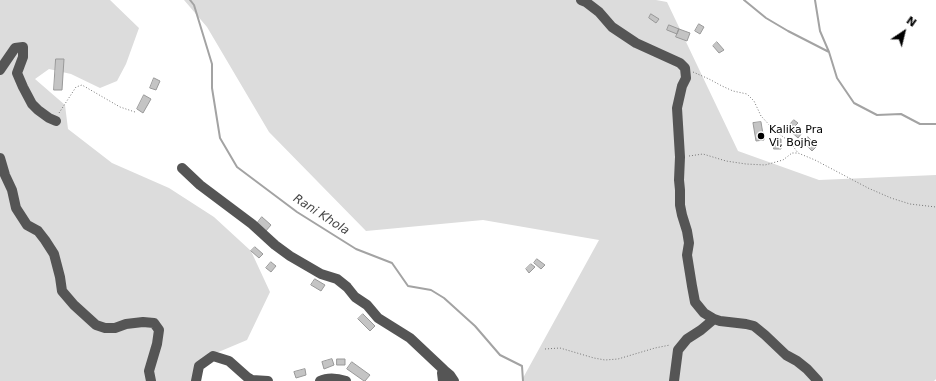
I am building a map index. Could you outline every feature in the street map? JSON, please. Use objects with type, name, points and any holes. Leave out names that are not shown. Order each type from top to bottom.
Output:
[{"type":"street","points":[[581,0],[599,12],[612,27],[636,42],[680,63],[685,68],[686,78],[682,86],[677,108],[680,157],[680,205],[689,243],[687,255],[695,302],[704,313],[714,319],[754,326],[786,355],[807,369],[818,381]]},
{"type":"street","points":[[0,70],[15,48],[23,47],[23,56],[18,73],[23,87],[32,104],[49,118],[56,121]]},
{"type":"street","points":[[0,158],[5,175],[12,190],[16,208],[27,225],[38,231],[46,240],[54,254],[62,291],[74,305],[96,324],[106,328],[115,328],[126,324],[144,322],[154,323],[159,330],[150,371],[151,381]]},
{"type":"street","points":[[182,168],[200,185],[252,224],[275,245],[290,256],[321,274],[337,279],[347,287],[355,297],[367,305],[378,318],[410,338],[450,375],[454,381]]},
{"type":"street","points":[[674,381],[678,350],[687,339],[714,319]]},
{"type":"street","points":[[196,381],[199,366],[212,356],[229,361],[252,380],[268,381]]},
{"type":"street","points":[[443,381],[442,374],[444,370]]},
{"type":"street","points":[[320,381],[334,378],[346,381]]},
{"type":"path","points":[[685,68],[733,91],[747,94],[754,101],[761,116],[774,130],[790,142],[798,153]]},
{"type":"path","points":[[56,121],[58,115],[76,87],[82,86],[120,107],[135,112]]},
{"type":"path","points":[[680,157],[703,154],[726,161],[765,165],[783,160],[792,152],[798,153],[891,198],[910,204],[936,207]]},
{"type":"path","points":[[545,349],[560,348],[605,360],[618,359],[655,348],[674,345],[678,350]]},
{"type":"shaded area","points":[[0,0],[110,0],[139,28],[126,64],[117,81],[100,88],[71,74],[49,69],[35,79],[65,105],[68,129],[112,163],[169,188],[214,217],[251,251],[270,292],[247,340],[209,356],[194,381],[0,381]]},
{"type":"shaded area","points":[[184,0],[656,0],[667,2],[738,151],[819,180],[936,175],[936,379],[934,381],[523,381],[523,378],[599,240],[483,220],[366,231],[269,132],[207,27]]},
{"type":"building","points":[[651,14],[659,19],[656,23],[649,18]]},
{"type":"building","points":[[699,24],[704,27],[700,34],[695,31]]},
{"type":"building","points":[[669,25],[679,29],[677,34],[667,30]]},
{"type":"building","points":[[679,29],[690,33],[687,41],[676,37]]},
{"type":"building","points":[[717,42],[724,50],[719,53],[713,46]]},
{"type":"building","points":[[56,59],[64,59],[62,90],[54,90]]},
{"type":"building","points":[[154,78],[160,81],[156,90],[150,88]]},
{"type":"building","points":[[144,95],[151,99],[143,113],[137,109]]},
{"type":"building","points":[[794,120],[798,123],[795,126],[802,133],[798,138],[787,128]]},
{"type":"building","points":[[761,122],[764,140],[756,141],[753,123]]},
{"type":"building","points":[[808,137],[817,146],[812,151],[803,142]]},
{"type":"building","points":[[774,139],[781,139],[781,149],[774,149]]},
{"type":"building","points":[[262,217],[271,225],[265,232],[256,225]]},
{"type":"building","points":[[255,247],[263,254],[259,258],[251,251]]},
{"type":"building","points":[[537,259],[545,265],[541,269],[534,263]]},
{"type":"building","points":[[271,262],[276,266],[271,272],[266,268]]},
{"type":"building","points":[[531,264],[535,267],[529,273],[526,269]]},
{"type":"building","points":[[315,279],[325,285],[321,291],[311,285]]},
{"type":"building","points":[[363,314],[375,326],[370,331],[358,319]]},
{"type":"building","points":[[332,359],[334,365],[324,369],[322,362]]},
{"type":"building","points":[[337,359],[345,359],[345,365],[337,365]]},
{"type":"building","points":[[352,362],[370,375],[365,381],[347,369]]},
{"type":"building","points":[[305,369],[306,375],[296,378],[294,372]]},
{"type":"waterway","name":"Rani Khola","points":[[190,0],[194,5],[212,64],[212,88],[220,138],[237,167],[297,212],[356,249],[392,263],[408,286],[431,290],[444,298],[475,326],[500,355],[522,366],[523,381]]},
{"type":"waterway","points":[[744,0],[766,18],[829,52],[837,78],[854,103],[877,115],[901,114],[920,124],[936,124]]},
{"type":"waterway","points":[[815,0],[820,31],[829,52]]},
{"type":"place","name":"Kalika Pra Vi, Bojhe","points":[[761,136]]}]
